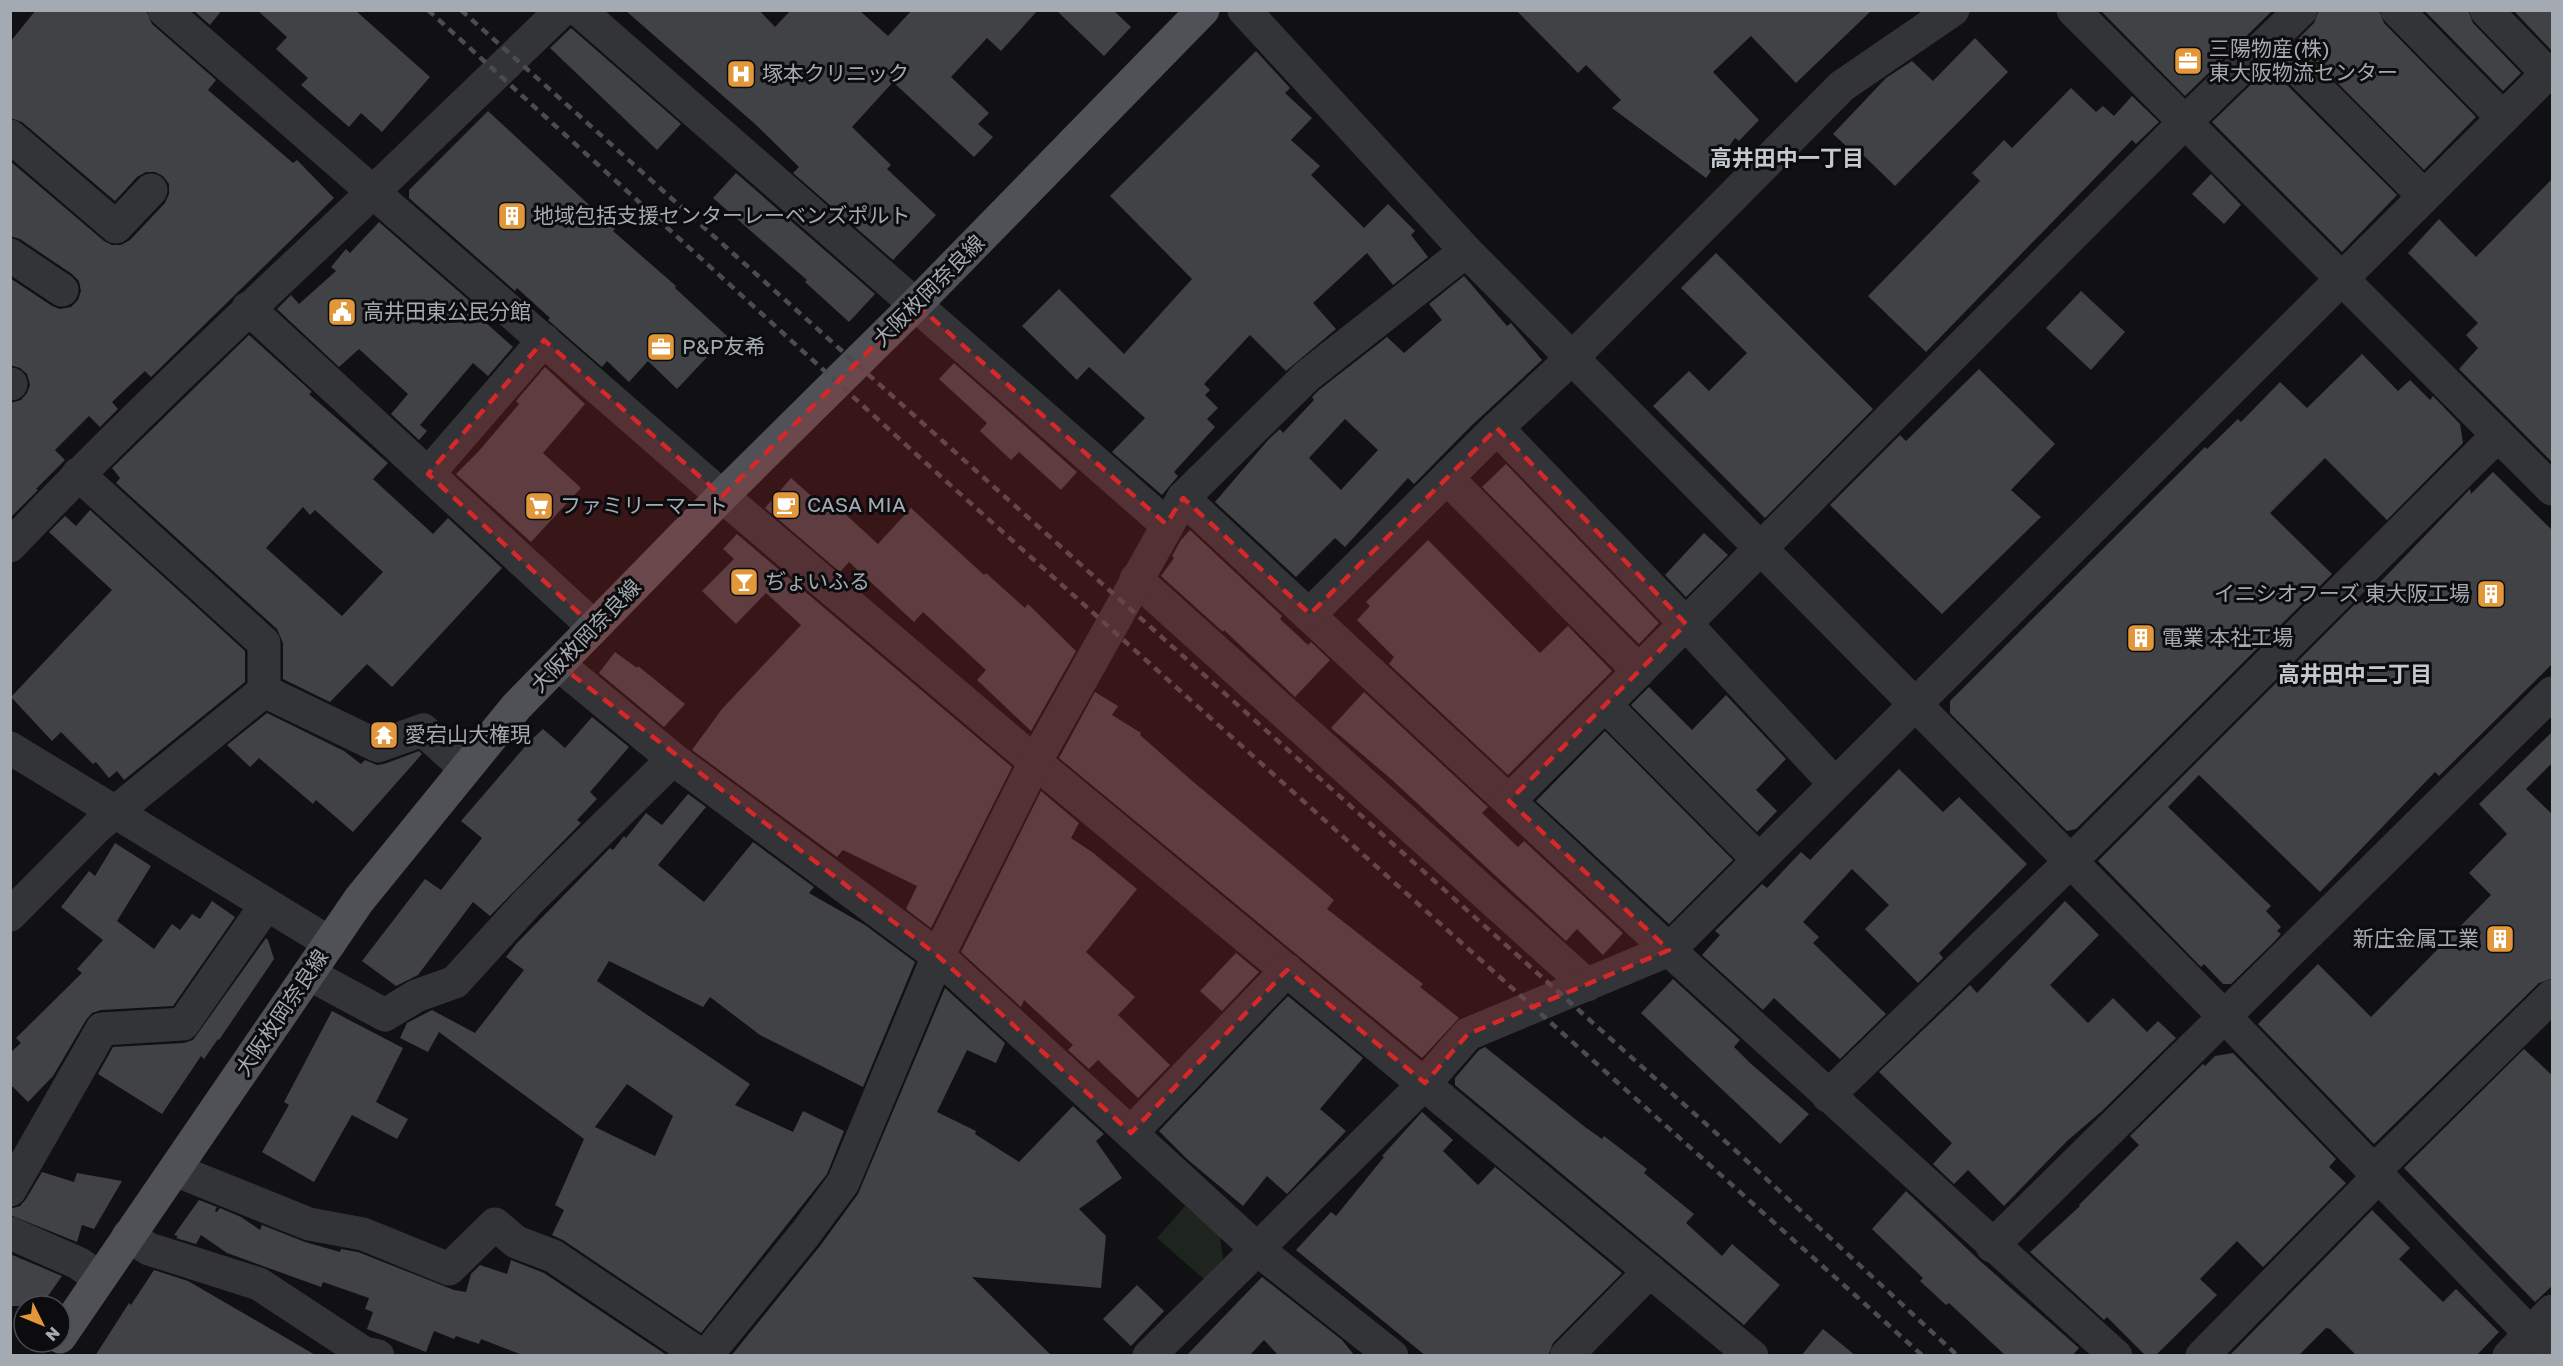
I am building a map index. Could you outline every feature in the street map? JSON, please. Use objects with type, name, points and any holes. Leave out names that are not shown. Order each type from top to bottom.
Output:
[{"type":"main road","name":"大阪枚岡奈良線","points":[[72,1319],[359,900],[516,707],[722,496],[916,304],[1203,10]]},
{"type":"street","points":[[164,10],[722,496],[1035,762],[1752,1356]]},
{"type":"street","points":[[10,546],[78,474],[248,308],[374,191],[562,10]]},
{"type":"street","points":[[579,10],[916,304],[1175,511],[1310,614],[1669,950],[2115,1356]]},
{"type":"street","points":[[1244,10],[1466,251],[2225,1017],[2536,1339]]},
{"type":"street","points":[[1310,614],[1497,428],[1571,359],[1842,86],[1953,10]]},
{"type":"street","points":[[2073,10],[2553,489]]},
{"type":"street","points":[[1509,801],[2185,122],[2301,10]]},
{"type":"street","points":[[2397,10],[2503,118]]},
{"type":"street","points":[[1149,1356],[1425,1083],[1468,1034],[1669,950],[2550,71],[2486,10]]},
{"type":"street","points":[[2270,40],[2424,196]]},
{"type":"street","points":[[10,136],[116,227],[151,190]]},
{"type":"street","points":[[175,1170],[309,1224],[363,1234],[448,1269],[495,1224],[516,1242],[553,1256],[704,1356],[805,1234],[843,1183],[938,956],[1035,762],[1175,511],[1307,376],[1466,251]]},
{"type":"street","points":[[10,255],[62,291]]},
{"type":"street","points":[[248,308],[594,627]]},
{"type":"street","points":[[428,474],[544,340]]},
{"type":"street","points":[[1497,428],[1686,624],[1835,784]]},
{"type":"street","points":[[1828,1096],[2071,861],[2498,435]]},
{"type":"street","points":[[78,474],[264,643],[264,691]]},
{"type":"street","points":[[1447,478],[1639,671]]},
{"type":"street","points":[[1136,579],[1587,985]]},
{"type":"street","points":[[558,664],[674,759],[938,956],[1257,1249],[1392,1356]]},
{"type":"street","points":[[264,691],[378,746],[423,730],[465,768]]},
{"type":"street","points":[[10,915],[99,826],[264,691]]},
{"type":"street","points":[[1992,1246],[2553,693]]},
{"type":"street","points":[[1605,705],[1759,860]]},
{"type":"street","points":[[10,748],[330,943]]},
{"type":"street","points":[[309,974],[385,1015],[416,996],[455,982],[529,901],[674,759]]},
{"type":"street","points":[[10,1190],[21,1152],[102,1029],[183,1024],[266,905]]},
{"type":"street","points":[[1131,1133],[1287,970]]},
{"type":"street","points":[[2202,1356],[2377,1173],[2553,996]]},
{"type":"street","points":[[10,1233],[78,1263],[100,1278]]},
{"type":"street","points":[[128,1236],[149,1249],[260,1284],[364,1353],[378,1356]]},
{"type":"street","points":[[1566,1356],[1650,1270]]},
{"type":"highlighted area","points":[[916,304],[1166,524],[1183,498],[1310,614],[1497,428],[1686,624],[1509,801],[1669,950],[1468,1034],[1425,1083],[1287,970],[1131,1133],[938,956],[558,664],[594,627],[428,474],[544,340],[722,496]]},
{"type":"shaded area","points":[[1185,1206],[1220,1236],[1223,1259],[1205,1280],[1157,1238]]},
{"type":"building","points":[[36,10],[146,10],[152,24],[216,80],[208,90],[293,163],[297,160],[334,198],[151,377],[145,371],[112,402],[118,409],[100,427],[89,416],[55,450],[65,460],[10,518],[10,403],[21,400],[30,385],[27,374],[20,368],[10,365],[10,278],[60,309],[71,307],[78,300],[81,291],[79,281],[72,274],[20,239],[10,236],[10,161],[104,241],[112,245],[121,245],[130,240],[165,203],[169,194],[169,184],[163,176],[155,172],[146,172],[137,177],[115,201],[22,122],[10,118],[10,42]]},
{"type":"building","points":[[193,10],[222,10],[210,25]]},
{"type":"building","points":[[257,10],[355,10],[430,77],[382,132],[361,113],[349,127],[301,85],[308,78],[276,49],[287,37]]},
{"type":"building","points":[[625,10],[759,10],[775,27],[791,10],[859,10],[888,36],[912,10],[1038,10],[1001,51],[987,38],[951,77],[989,113],[978,124],[993,137],[974,157],[893,82],[852,127],[891,165],[887,169],[936,215],[893,260],[793,173],[799,167],[755,124]]},
{"type":"building","points":[[1056,10],[1113,10],[1131,27],[1104,56]]},
{"type":"building","points":[[1516,10],[1872,10],[1796,83],[1751,36],[1713,72],[1759,120],[1739,141],[1735,138],[1706,178],[1612,108],[1621,100],[1586,65],[1578,73]]},
{"type":"building","name":"三陽物産(株) 東大阪物流センター","points":[[2100,10],[2273,10],[2185,96]]},
{"type":"building","points":[[2319,10],[2379,10],[2384,23],[2476,117],[2424,170],[2296,41],[2314,23]]},
{"type":"building","points":[[2424,10],[2468,10],[2473,23],[2521,73],[2503,91]]},
{"type":"building","points":[[2513,10],[2553,10],[2553,51],[2552,51]]},
{"type":"building","points":[[571,28],[681,124],[657,150],[550,48]]},
{"type":"building","points":[[1975,38],[2008,72],[1895,186],[1860,152],[1856,155],[1833,134],[1886,78],[1912,61],[1933,81]]},
{"type":"building","points":[[1256,51],[1290,88],[1285,93],[1312,118],[1291,140],[1320,166],[1311,175],[1364,228],[1388,204],[1415,231],[1411,235],[1428,257],[1393,285],[1367,253],[1313,303],[1336,329],[1286,371],[1250,335],[1204,384],[1210,390],[1205,395],[1218,408],[1207,419],[1215,427],[1174,472],[1178,476],[1162,495],[1112,452],[1145,418],[1089,367],[1077,380],[1022,326],[1059,289],[1124,354],[1192,279],[1110,196]]},
{"type":"building","points":[[2269,67],[2397,195],[2342,252],[2212,122]]},
{"type":"building","points":[[2071,88],[2096,112],[2103,106],[2114,116],[2132,96],[2159,122],[2136,144],[2132,140],[1926,352],[1868,296],[1980,181],[1972,173],[2004,140],[2012,148]]},
{"type":"building","points":[[488,111],[727,336],[677,389],[648,361],[629,382],[607,361],[602,367],[548,320],[550,318],[517,288],[515,291],[409,198],[409,190]]},
{"type":"building","points":[[736,173],[875,294],[849,322],[805,282],[807,280],[713,198]]},
{"type":"building","points":[[2211,174],[2241,205],[2224,224],[2192,194]]},
{"type":"building","points":[[2553,178],[2553,463],[2459,369],[2478,348],[2466,335],[2478,323],[2408,253],[2439,219],[2476,257]]},
{"type":"building","points":[[379,222],[489,318],[485,322],[513,347],[488,376],[473,363],[420,425],[427,431],[419,440],[391,414],[408,394],[359,349],[339,367],[277,309],[291,295],[299,304],[336,271],[331,267],[346,249],[350,253]]},
{"type":"building","points":[[1716,253],[1873,409],[1765,518],[1653,406],[1689,371],[1709,391],[1747,353],[1681,288]]},
{"type":"building","points":[[1464,276],[1507,326],[1511,323],[1542,360],[1470,427],[1414,484],[1408,478],[1345,547],[1335,538],[1296,577],[1215,502],[1269,439],[1280,429],[1283,433],[1314,400],[1312,397],[1319,390],[1387,337],[1404,353],[1442,320],[1429,304]],"holes":[[[1345,419],[1378,450],[1341,490],[1309,458]]]},
{"type":"building","points":[[2081,291],[2125,332],[2091,370],[2046,328]]},
{"type":"building","points":[[249,335],[312,392],[309,394],[388,463],[373,479],[433,534],[448,518],[502,568],[392,687],[367,664],[330,702],[283,679],[283,643],[277,629],[116,483],[120,478],[112,468]],"holes":[[[303,507],[310,515],[315,510],[383,572],[342,616],[266,548]]]},
{"type":"building","name":"電業 本社工場","points":[[2362,354],[2398,391],[2410,380],[2430,400],[2433,396],[2460,424],[2463,443],[2387,520],[2325,458],[2270,513],[2332,574],[2076,829],[2067,831],[1950,713],[1950,701],[2205,447],[2207,449],[2238,419],[2241,422],[2280,382],[2307,408]]},
{"type":"building","points":[[954,363],[1077,472],[1061,490],[1019,452],[1011,460],[980,431],[987,423],[939,379]]},
{"type":"building","points":[[545,367],[585,404],[543,453],[581,488],[531,542],[456,474],[519,404],[516,401]]},
{"type":"building","points":[[1979,369],[2055,444],[2011,490],[2041,517],[1942,614],[1830,505],[1900,435],[1906,441]]},
{"type":"building","points":[[1506,464],[1659,623],[1639,644],[1482,487]]},
{"type":"building","points":[[2493,472],[2553,531],[2553,663],[2439,776],[2435,772],[2320,892],[2199,775],[2168,807],[2271,906],[2266,911],[2281,927],[2277,931],[2281,934],[2275,941],[2231,984],[2223,984],[2204,964],[2201,967],[2098,861],[2358,601],[2360,603],[2470,489],[2471,494]]},
{"type":"building","points":[[791,478],[826,509],[832,502],[878,544],[911,508],[984,575],[986,573],[1025,608],[1028,604],[1076,651],[1031,731],[977,680],[986,670],[923,612],[914,622],[849,562],[840,572],[765,508]]},
{"type":"building","points":[[90,510],[245,651],[245,682],[124,780],[117,771],[109,778],[96,762],[93,764],[61,732],[52,741],[11,697],[112,590],[49,532],[65,516],[76,526]]},
{"type":"building","points":[[1190,530],[1282,616],[1280,619],[1308,645],[1311,642],[1330,660],[1295,697],[1224,630],[1223,632],[1161,576],[1174,558],[1172,556],[1181,540]]},
{"type":"building","points":[[1704,533],[1728,555],[1686,597],[1665,575]]},
{"type":"building","points":[[737,534],[1012,767],[931,928],[906,909],[917,886],[843,850],[837,857],[692,750],[722,709],[801,625],[766,593],[736,624],[702,591],[734,559],[723,549]]},
{"type":"building","points":[[1428,540],[1540,653],[1568,626],[1612,671],[1508,775],[1389,664],[1394,657],[1357,620],[1370,606],[1366,602]]},
{"type":"building","points":[[615,652],[637,668],[638,666],[685,704],[664,727],[599,673]]},
{"type":"building","points":[[1649,687],[1692,730],[1726,695],[1786,759],[1756,790],[1777,811],[1757,832],[1631,705]]},
{"type":"building","points":[[1095,692],[1118,706],[1112,715],[1141,733],[1140,735],[1190,779],[1334,900],[1327,909],[1423,984],[1420,987],[1459,1018],[1422,1058],[1059,758]]},
{"type":"building","points":[[1364,692],[1488,807],[1482,813],[1518,847],[1524,841],[1623,933],[1603,955],[1577,929],[1566,941],[1390,778],[1331,728]]},
{"type":"building","points":[[267,713],[344,751],[361,764],[365,760],[377,765],[384,764],[419,751],[422,754],[353,832],[316,800],[313,804],[259,758],[250,767],[227,745]]},
{"type":"building","points":[[592,717],[629,747],[590,792],[597,799],[577,820],[581,823],[490,916],[473,902],[418,975],[396,986],[362,961],[425,879],[441,890],[482,838],[461,821],[529,742],[543,729],[565,748]]},
{"type":"building","points":[[1605,731],[1733,860],[1669,924],[1536,801]]},
{"type":"building","points":[[2553,731],[2553,762],[2526,789],[2553,815],[2553,978],[2539,983],[2374,1144],[2258,1024],[2318,964],[2371,1017],[2491,895],[2469,873],[2507,834],[2479,804]]},
{"type":"building","points":[[1899,769],[1943,812],[1959,797],[2027,864],[1939,953],[1943,958],[1918,983],[1865,929],[1889,905],[1852,869],[1803,922],[1819,937],[1813,943],[1886,1014],[1840,1059],[1774,998],[1763,1010],[1702,955],[1720,935],[1715,931],[1762,884],[1767,888],[1801,852],[1810,860]]},
{"type":"building","points":[[1041,791],[1079,823],[1071,838],[1137,889],[1086,952],[1135,997],[1118,1015],[1170,1065],[1138,1098],[1098,1060],[1089,1069],[1068,1050],[1073,1045],[1024,1000],[1021,1007],[961,952]]},
{"type":"building","points":[[688,794],[706,807],[658,865],[704,902],[753,842],[814,887],[809,893],[865,925],[915,962],[863,1087],[760,1035],[710,997],[703,1007],[609,961],[597,981],[750,1084],[735,1105],[793,1132],[803,1111],[844,1131],[827,1174],[701,1333],[563,1240],[552,1235],[564,1210],[555,1205],[584,1139],[439,1032],[428,1052],[400,1038],[407,1023],[432,1010],[475,1033],[524,970],[506,957],[516,944],[610,848],[613,850],[624,836],[626,838],[646,813],[662,825]],"holes":[[[627,1084],[673,1116],[655,1156],[595,1127]]]},
{"type":"building","points":[[115,843],[151,866],[117,921],[154,949],[172,924],[180,930],[192,914],[200,919],[212,901],[235,917],[173,1006],[101,1010],[92,1013],[53,1076],[28,1102],[10,1084],[10,1053],[21,1043],[16,1038],[82,973],[77,969],[103,940],[61,907],[89,871],[95,876]]},
{"type":"building","points":[[2065,901],[2099,935],[2050,985],[2088,1023],[2113,998],[2147,1032],[2158,1021],[2176,1038],[2102,1111],[2067,1141],[2004,1206],[1968,1170],[1954,1184],[1933,1164],[1952,1143],[1879,1072],[1970,985],[1977,993]]},
{"type":"building","points":[[266,938],[274,959],[219,1040],[204,1059],[201,1056],[162,1114],[98,1074],[113,1047],[184,1043],[193,1040]]},
{"type":"building","points":[[1236,953],[1259,972],[1222,1011],[1200,991]]},
{"type":"building","points":[[1673,979],[1740,1040],[1734,1047],[1750,1063],[1809,1114],[1780,1144],[1641,1013]]},
{"type":"building","points":[[945,988],[1005,1043],[996,1063],[967,1050],[937,1112],[976,1131],[975,1134],[1019,1162],[1073,1106],[1104,1134],[1096,1141],[1122,1178],[1079,1209],[1106,1236],[1101,1288],[972,1277],[1052,1356],[731,1356],[820,1246],[858,1194]]},
{"type":"building","points":[[1288,996],[1363,1058],[1320,1109],[1346,1131],[1287,1194],[1267,1176],[1243,1206],[1187,1159],[1159,1131]]},
{"type":"building","points":[[332,1011],[403,1048],[376,1102],[408,1119],[397,1139],[352,1115],[314,1182],[262,1152],[289,1105],[284,1102]]},
{"type":"building","points":[[1485,1047],[1585,1127],[1602,1139],[1604,1136],[1647,1169],[1644,1173],[1694,1214],[1686,1223],[1722,1256],[1732,1244],[1780,1285],[1744,1325],[1455,1085],[1455,1078],[1479,1050]]},
{"type":"building","points":[[2524,1049],[2553,1076],[2553,1285],[2535,1302],[2404,1168]]},
{"type":"building","points":[[2233,1053],[2336,1159],[2329,1167],[2346,1183],[2263,1267],[2237,1241],[2200,1279],[2217,1295],[2155,1356],[2146,1356],[2107,1317],[2104,1320],[2030,1252],[2080,1206],[2139,1145],[2130,1136],[2203,1064],[2205,1066],[2215,1056]]},
{"type":"building","points":[[1422,1112],[1453,1140],[1443,1151],[1478,1185],[1495,1167],[1622,1273],[1553,1343],[1548,1356],[1426,1356],[1296,1250],[1331,1212],[1336,1216],[1384,1157],[1382,1156]]},
{"type":"building","points":[[42,1172],[74,1182],[77,1173],[122,1181],[94,1229],[82,1225],[77,1242],[10,1215],[10,1209],[20,1206]]},
{"type":"building","points":[[1906,1191],[1979,1260],[2079,1348],[2072,1356],[2006,1356],[1949,1303],[1946,1305],[1920,1281],[1923,1278],[1872,1229]]},
{"type":"building","points":[[199,1200],[217,1207],[215,1211],[217,1212],[220,1208],[241,1217],[260,1230],[262,1225],[305,1242],[340,1252],[341,1249],[358,1252],[454,1290],[466,1292],[471,1274],[480,1265],[507,1274],[511,1260],[544,1273],[668,1356],[525,1356],[481,1339],[479,1344],[456,1336],[454,1339],[434,1331],[426,1352],[367,1329],[373,1312],[365,1309],[369,1298],[323,1282],[321,1287],[227,1253],[201,1235],[196,1244],[176,1238],[178,1236],[174,1235]]},
{"type":"building","points":[[2372,1210],[2410,1248],[2399,1259],[2443,1302],[2456,1289],[2499,1332],[2476,1356],[2357,1356],[2330,1329],[2326,1328],[2298,1356],[2229,1356]]},
{"type":"building","points":[[10,1254],[62,1276],[49,1294],[12,1294],[12,1306],[10,1306]]},
{"type":"building","points":[[154,1270],[188,1281],[317,1356],[95,1356],[129,1303],[131,1305]]},
{"type":"building","points":[[1262,1277],[1342,1340],[1355,1356],[1279,1356],[1264,1340],[1249,1356],[1186,1356]]},
{"type":"building","points":[[1137,1285],[1164,1311],[1131,1346],[1103,1319]]},
{"type":"building","points":[[1823,1329],[1856,1356],[1801,1356]]},
{"type":"railway","points":[[428,10],[928,465],[1923,1356]]},
{"type":"railway","points":[[461,10],[1735,1150],[1958,1356]]},
{"type":"place","name":"三陽物産(株) 東大阪物流センター","points":[[2188,61]]},
{"type":"place","name":"塚本クリニック","points":[[741,74]]},
{"type":"place","name":"地域包括支援センターレーベンズポルト","points":[[512,216]]},
{"type":"place","name":"高井田東公民分館","points":[[342,312]]},
{"type":"place","name":"P&P友希","points":[[661,347]]},
{"type":"place","name":"CASA MIA","points":[[786,505]]},
{"type":"place","name":"ファミリーマート","points":[[539,506]]},
{"type":"place","name":"ぢょいふる","points":[[744,582]]},
{"type":"place","name":"イニシオフーズ 東大阪工場","points":[[2491,594]]},
{"type":"place","name":"電業 本社工場","points":[[2141,638]]},
{"type":"place","name":"愛宕山大権現","points":[[384,735]]},
{"type":"place","name":"新庄金属工業","points":[[2500,939]]},
{"type":"district","name":"高井田中一丁目","points":[[1787,158]]},
{"type":"district","name":"高井田中二丁目","points":[[2355,674]]}]
